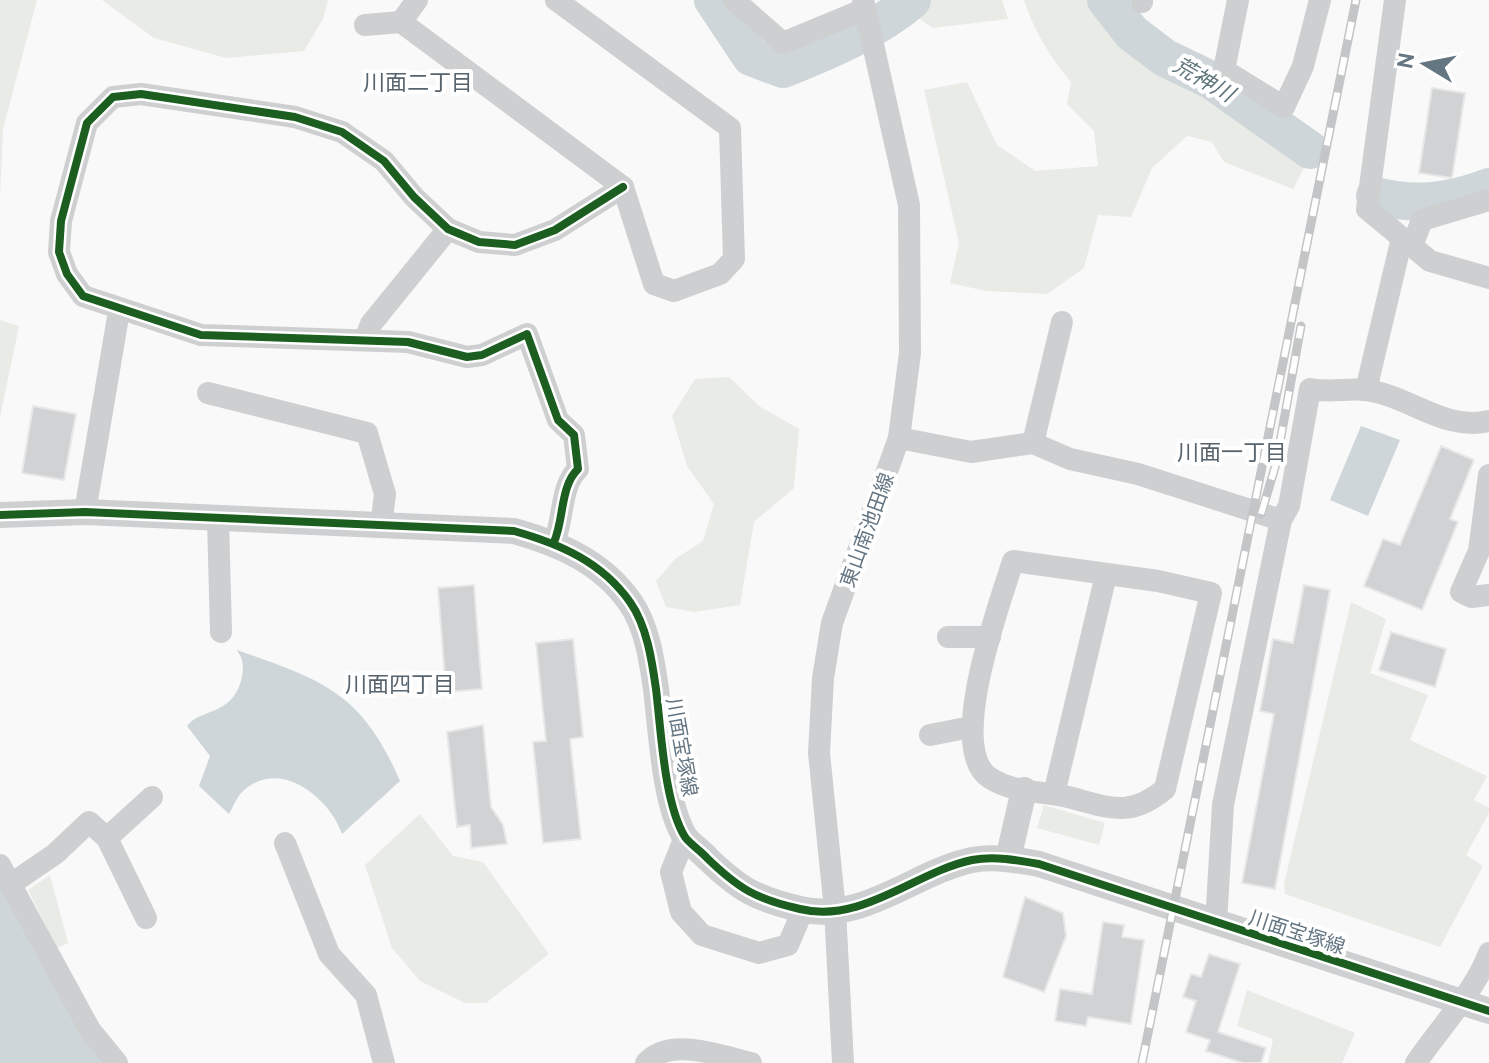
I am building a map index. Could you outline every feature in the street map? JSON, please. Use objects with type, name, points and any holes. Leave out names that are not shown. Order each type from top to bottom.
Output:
[{"type":"street","points":[[401,22],[417,0]]},
{"type":"street","points":[[365,25],[401,22],[623,187],[654,284],[674,291],[720,274],[734,259],[730,128],[556,0]]},
{"type":"street","points":[[734,0],[783,43],[865,9]]},
{"type":"street","points":[[1238,0],[1224,70],[1284,107],[1303,66],[1320,0]]},
{"type":"street","points":[[1395,0],[1367,209],[1430,261],[1489,278]]},
{"type":"street","name":"東山南池田線","points":[[843,1063],[835,910],[819,753],[823,678],[832,623],[899,438],[910,353],[909,205],[865,9]]},
{"type":"street","points":[[554,542],[562,525],[569,478],[578,469],[574,435],[558,420],[527,334],[482,355],[467,357],[408,342],[201,335],[119,311],[83,296],[67,274],[59,252],[61,221],[87,123],[113,97],[141,94],[280,114],[342,132],[384,161],[414,197],[448,229],[479,242],[515,245],[555,230],[623,187]]},
{"type":"street","points":[[1366,390],[1407,242],[1422,220],[1489,200]]},
{"type":"street","points":[[365,339],[371,324],[448,229]]},
{"type":"street","points":[[85,512],[119,311]]},
{"type":"street","points":[[1033,443],[1062,322]]},
{"type":"street","points":[[1216,923],[1223,805],[1281,520],[1289,506],[1310,389],[1334,393],[1366,390],[1468,426],[1489,421]]},
{"type":"street","points":[[208,393],[367,433],[385,494],[381,526]]},
{"type":"street","points":[[899,438],[971,452],[1033,443],[1070,459],[1138,474],[1281,520]]},
{"type":"street","points":[[1489,475],[1479,551],[1461,592],[1471,597],[1489,595]]},
{"type":"street","name":"川面宝塚線","points":[[0,515],[85,512],[514,531],[554,542],[595,566],[631,604],[651,655],[669,786],[685,837],[740,889],[803,910],[835,910],[867,904],[931,873],[974,860],[1008,859],[1039,864],[1489,1011]]},
{"type":"street","points":[[218,520],[221,632]]},
{"type":"street","points":[[1013,561],[1211,593],[1165,789],[1147,804],[1121,810],[1024,790],[989,778],[977,763],[971,727],[990,637],[1013,561]]},
{"type":"street","points":[[1054,794],[1106,575]]},
{"type":"street","points":[[948,637],[990,637]]},
{"type":"street","points":[[930,735],[971,727]]},
{"type":"street","points":[[1008,859],[1024,790]]},
{"type":"street","points":[[107,838],[152,797]]},
{"type":"street","points":[[117,1063],[90,1030],[6,875],[55,854],[89,822],[107,838],[146,918]]},
{"type":"street","points":[[685,837],[671,872],[681,912],[702,935],[759,953],[788,945],[803,910]]},
{"type":"street","points":[[285,843],[329,954],[366,995],[384,1063]]},
{"type":"street","points":[[1416,1063],[1458,1001],[1478,981],[1489,953]]},
{"type":"street","points":[[646,1063],[668,1050],[701,1051],[751,1063]]},
{"type":"shaded area","points":[[0,0],[37,0],[3,129],[0,199]]},
{"type":"shaded area","points":[[102,0],[328,0],[323,19],[304,51],[226,58],[154,38]]},
{"type":"shaded area","points":[[912,0],[1002,0],[1008,19],[933,28],[908,11]]},
{"type":"shaded area","points":[[1024,0],[1127,0],[1157,39],[1269,120],[1308,160],[1293,189],[1224,162],[1212,142],[1187,136],[1152,168],[1131,217],[1098,215],[1084,268],[1047,294],[986,291],[950,283],[959,243],[924,90],[967,82],[997,145],[1035,171],[1098,166],[1094,131],[1067,104],[1071,82],[1043,43]]},
{"type":"shaded area","points":[[0,320],[19,326],[0,417]]},
{"type":"shaded area","points":[[729,377],[759,406],[799,429],[794,488],[754,522],[740,605],[694,612],[666,607],[656,581],[675,559],[703,541],[714,504],[687,466],[672,416],[695,379]]},
{"type":"shaded area","points":[[1361,426],[1400,440],[1368,516],[1330,500]]},
{"type":"shaded area","points":[[1351,602],[1386,619],[1370,673],[1428,695],[1410,740],[1487,776],[1474,800],[1489,808],[1489,813],[1466,855],[1483,866],[1440,947],[1285,894],[1284,884]]},
{"type":"shaded area","points":[[237,650],[293,671],[336,693],[354,708],[386,751],[400,781],[342,834],[327,807],[315,795],[287,780],[272,778],[256,782],[240,794],[229,814],[199,786],[210,756],[187,726],[200,716],[223,706],[236,692],[243,668]]},
{"type":"shaded area","points":[[1044,805],[1105,823],[1099,845],[1037,828]]},
{"type":"shaded area","points":[[420,814],[453,856],[483,862],[549,954],[486,1003],[465,1003],[420,981],[392,948],[365,865]]},
{"type":"shaded area","points":[[50,875],[68,943],[57,948],[28,890]]},
{"type":"shaded area","points":[[0,886],[74,1022],[103,1063],[0,1063]]},
{"type":"shaded area","points":[[1247,990],[1355,1033],[1342,1063],[1268,1063],[1273,1039],[1237,1026]]},
{"type":"building","points":[[1432,88],[1465,93],[1452,178],[1419,173]]},
{"type":"building","points":[[33,406],[76,414],[64,480],[22,473]]},
{"type":"building","points":[[1441,446],[1474,460],[1450,519],[1458,522],[1422,610],[1364,586],[1383,539],[1400,545]]},
{"type":"building","points":[[474,585],[482,689],[446,692],[438,588]]},
{"type":"building","points":[[1304,585],[1330,590],[1275,889],[1242,883],[1274,714],[1260,711],[1273,639],[1293,643]]},
{"type":"building","points":[[1391,632],[1446,649],[1435,687],[1379,670]]},
{"type":"building","points":[[573,639],[583,737],[570,739],[581,839],[543,843],[533,742],[546,741],[536,643]]},
{"type":"building","points":[[483,725],[491,807],[503,825],[507,844],[471,848],[470,825],[457,827],[447,732]]},
{"type":"building","points":[[1025,897],[1063,913],[1066,936],[1044,992],[1003,977]]},
{"type":"building","points":[[1103,922],[1124,925],[1122,937],[1144,940],[1131,1024],[1088,1017],[1086,1026],[1055,1021],[1060,989],[1092,994]]},
{"type":"building","points":[[1209,954],[1240,964],[1218,1032],[1266,1048],[1261,1063],[1243,1063],[1206,1051],[1210,1040],[1186,1032],[1196,1001],[1183,997],[1191,974],[1201,977]]},
{"type":"waterway","name":"荒神川","points":[[713,0],[751,57],[783,69],[867,31],[912,0]]},
{"type":"waterway","name":"荒神川","points":[[1106,0],[1132,33],[1165,58],[1211,80],[1310,150]]},
{"type":"waterway","name":"荒神川","points":[[1375,196],[1405,201],[1433,201],[1489,187]]},
{"type":"railway","points":[[1142,1063],[1356,0]]},
{"type":"railway","points":[[1261,514],[1276,464],[1301,326]]},
{"type":"cycle path","points":[[554,542],[568,484],[578,469],[574,435],[558,420],[527,334],[482,355],[467,357],[408,342],[201,335],[83,296],[67,274],[59,252],[61,221],[87,123],[113,97],[141,94],[295,117],[342,132],[384,161],[414,197],[448,229],[479,242],[515,245],[555,230],[623,187]]},
{"type":"cycle path","points":[[0,515],[85,512],[514,531],[531,536],[593,565],[619,588],[636,611],[650,655],[664,765],[678,823],[690,842],[729,878],[749,891],[771,901],[823,912],[867,903],[951,866],[972,860],[997,858],[1022,861],[1489,1011]]},
{"type":"district","name":"川面二丁目","points":[[418,82]]},
{"type":"district","name":"川面一丁目","points":[[1232,452]]},
{"type":"district","name":"川面四丁目","points":[[400,684]]}]
